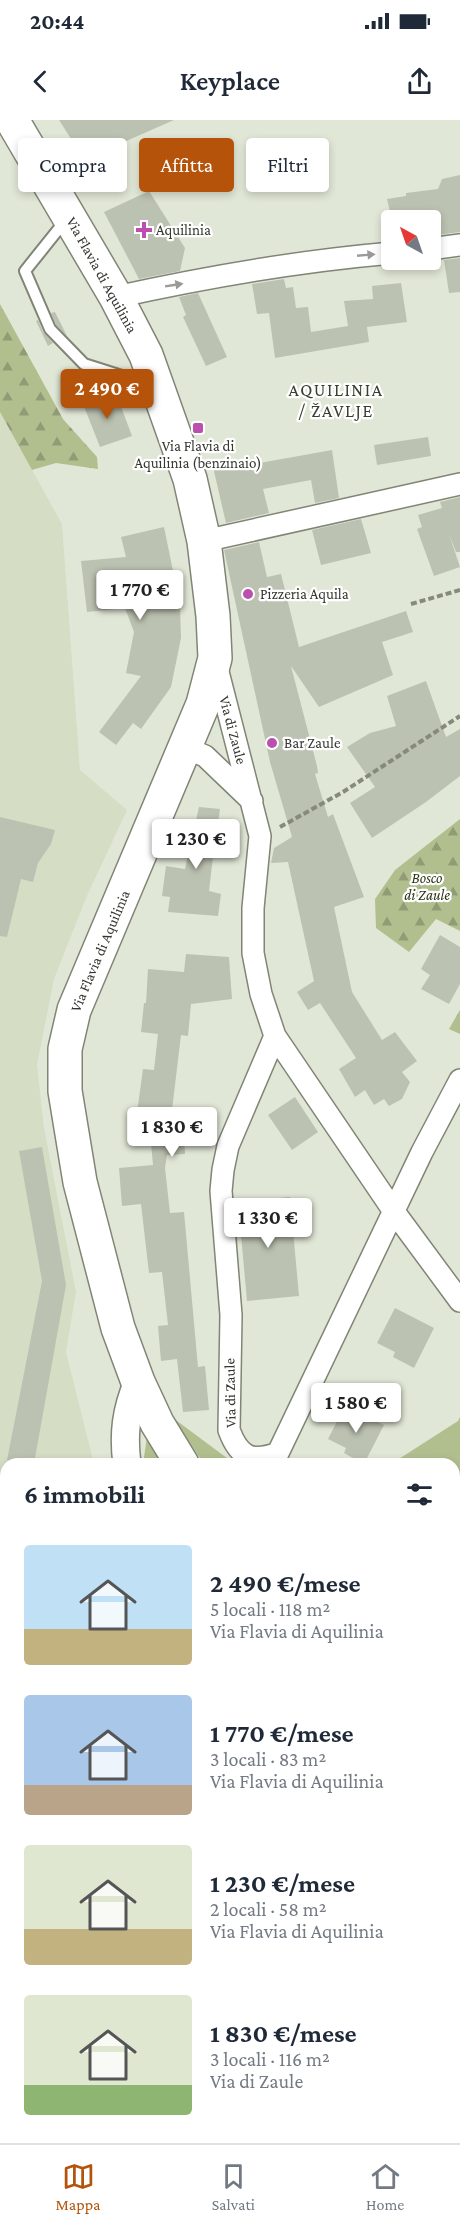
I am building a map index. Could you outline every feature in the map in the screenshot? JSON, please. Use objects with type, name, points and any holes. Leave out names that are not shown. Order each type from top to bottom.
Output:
[{"type":"main road","name":"Via Flavia di Aquilinia","points":[[12,120],[116,297],[159,386],[190,479],[204,541],[213,616],[215,658],[203,704],[74,1010],[65,1049],[66,1091],[80,1182],[118,1328],[138,1382],[157,1423],[178,1458]]},
{"type":"street","points":[[441,248],[460,245]]},
{"type":"street","points":[[116,297],[160,287],[381,254]]},
{"type":"street","points":[[204,541],[460,484]]},
{"type":"street","name":"Via di Zaule","points":[[215,658],[260,836],[253,908],[253,953],[261,994],[276,1036],[395,1214],[460,1301]]},
{"type":"street","name":"Via di Zaule","points":[[186,748],[204,756],[252,802]]},
{"type":"street","name":"Via di Zaule","points":[[257,1458],[246,1456],[234,1444],[229,1430],[230,1305],[220,1191],[228,1146],[276,1036]]},
{"type":"street","name":"Via di Zaule","points":[[265,1458],[278,1453],[395,1214],[422,1152],[460,1080]]},
{"type":"street","points":[[127,1458],[125,1428],[129,1404],[138,1382]]},
{"type":"lane","points":[[69,216],[25,271],[50,329],[84,364],[144,384],[159,386]]},
{"type":"path","points":[[411,604],[460,590]]},
{"type":"path","points":[[260,836],[296,819],[343,792],[460,716]]},
{"type":"shaded area","points":[[0,412],[62,524],[80,770],[127,810],[86,898],[54,979],[37,1065],[44,1128],[76,1292],[66,1352],[92,1458],[0,1458]]},
{"type":"green space","points":[[0,304],[63,419],[97,457],[98,469],[56,463],[32,470],[0,412]]},
{"type":"green space","name":"Bosco di Zaule","points":[[460,819],[460,931],[436,919],[409,952],[376,928],[375,899],[395,870]]},
{"type":"green space","points":[[460,1010],[460,1034],[449,1029]]},
{"type":"green space","points":[[460,1417],[460,1458],[400,1458],[458,1421]]},
{"type":"green space","points":[[173,1418],[227,1458],[200,1458]]},
{"type":"green space","points":[[147,1437],[159,1458],[144,1458]]},
{"type":"building","points":[[59,120],[174,120],[127,141],[127,138],[70,138]]},
{"type":"building","points":[[460,175],[460,232],[441,235],[441,210],[390,210],[387,199],[406,196],[406,193],[438,189],[442,179]]},
{"type":"building","name":"Aquilinia","points":[[150,192],[185,248],[180,271],[139,279],[104,212]]},
{"type":"building","points":[[460,258],[460,292],[449,293],[444,260]]},
{"type":"building","points":[[284,279],[286,288],[293,287],[296,308],[308,307],[311,332],[348,326],[344,301],[373,299],[372,286],[401,283],[407,322],[367,327],[369,342],[275,358],[269,313],[257,314],[252,284]]},
{"type":"building","points":[[198,293],[227,357],[206,366],[183,317],[186,315],[179,297]]},
{"type":"building","points":[[55,312],[67,336],[56,325],[51,313]]},
{"type":"building","points":[[38,320],[43,332],[53,343],[48,346],[36,321]]},
{"type":"building","points":[[111,394],[120,404],[132,436],[100,447],[83,404]]},
{"type":"building","points":[[428,437],[431,456],[377,465],[374,445]]},
{"type":"building","points":[[332,450],[339,498],[315,503],[311,480],[263,489],[269,513],[226,523],[213,467],[248,465]]},
{"type":"building","points":[[460,497],[460,552],[456,552],[449,534],[460,567],[434,576],[417,529],[422,527],[418,515],[442,508],[440,502]]},
{"type":"building","points":[[361,519],[371,553],[321,565],[312,530]]},
{"type":"building","points":[[164,527],[180,605],[181,638],[171,687],[141,729],[133,723],[116,745],[99,732],[141,676],[126,673],[134,632],[125,608],[87,612],[81,561],[126,557],[121,537]]},
{"type":"building","points":[[259,542],[267,577],[281,574],[299,647],[406,611],[413,632],[382,642],[393,675],[319,707],[291,666],[317,766],[318,773],[315,774],[328,817],[333,814],[364,897],[334,907],[352,992],[382,1040],[395,1032],[417,1061],[402,1072],[410,1082],[402,1099],[389,1106],[384,1099],[374,1105],[365,1090],[355,1097],[339,1069],[356,1058],[320,1003],[308,1010],[297,992],[314,981],[288,862],[271,863],[274,848],[292,837],[270,762],[224,550]]},
{"type":"building","points":[[426,681],[446,737],[460,729],[460,776],[372,838],[350,803],[375,787],[347,747],[370,733],[396,726],[387,696]]},
{"type":"building","points":[[199,807],[220,809],[217,830],[222,831],[218,857],[213,857],[209,891],[221,894],[218,916],[168,912],[170,897],[162,896],[166,866],[185,869]]},
{"type":"building","points":[[0,817],[55,830],[51,844],[38,863],[33,882],[21,879],[7,937],[0,936]]},
{"type":"building","points":[[440,935],[460,947],[460,984],[449,1004],[421,989],[430,975],[421,969]]},
{"type":"building","points":[[186,954],[229,957],[232,999],[191,1004],[188,1036],[181,1035],[169,1135],[184,1134],[185,1154],[167,1155],[165,1168],[170,1213],[184,1212],[198,1367],[205,1366],[209,1410],[183,1412],[177,1359],[161,1361],[158,1326],[168,1325],[162,1272],[149,1273],[141,1204],[122,1206],[119,1168],[153,1165],[149,1122],[136,1120],[143,1069],[154,1070],[158,1034],[141,1032],[148,969],[184,972]]},
{"type":"building","points":[[295,1097],[318,1132],[292,1150],[268,1115]]},
{"type":"building","points":[[42,1147],[66,1285],[35,1458],[7,1458],[42,1281],[19,1151]]},
{"type":"building","points":[[290,1197],[299,1296],[247,1301],[238,1202]]},
{"type":"building","points":[[395,1308],[434,1328],[414,1368],[393,1357],[395,1352],[377,1343]]},
{"type":"building","points":[[345,1406],[384,1425],[367,1458],[353,1458],[344,1453],[346,1448],[328,1439]]},
{"type":"place","name":"Aquilinia","points":[[144,230]]},
{"type":"place","name":"Via Flavia di Aquilinia (benzinaio)","points":[[198,428]]},
{"type":"place","name":"Pizzeria Aquila","points":[[248,594]]},
{"type":"place","name":"Bar Zaule","points":[[272,743]]},
{"type":"district","name":"AQUILINIA / ŽAVLJE","points":[[336,400]]}]
